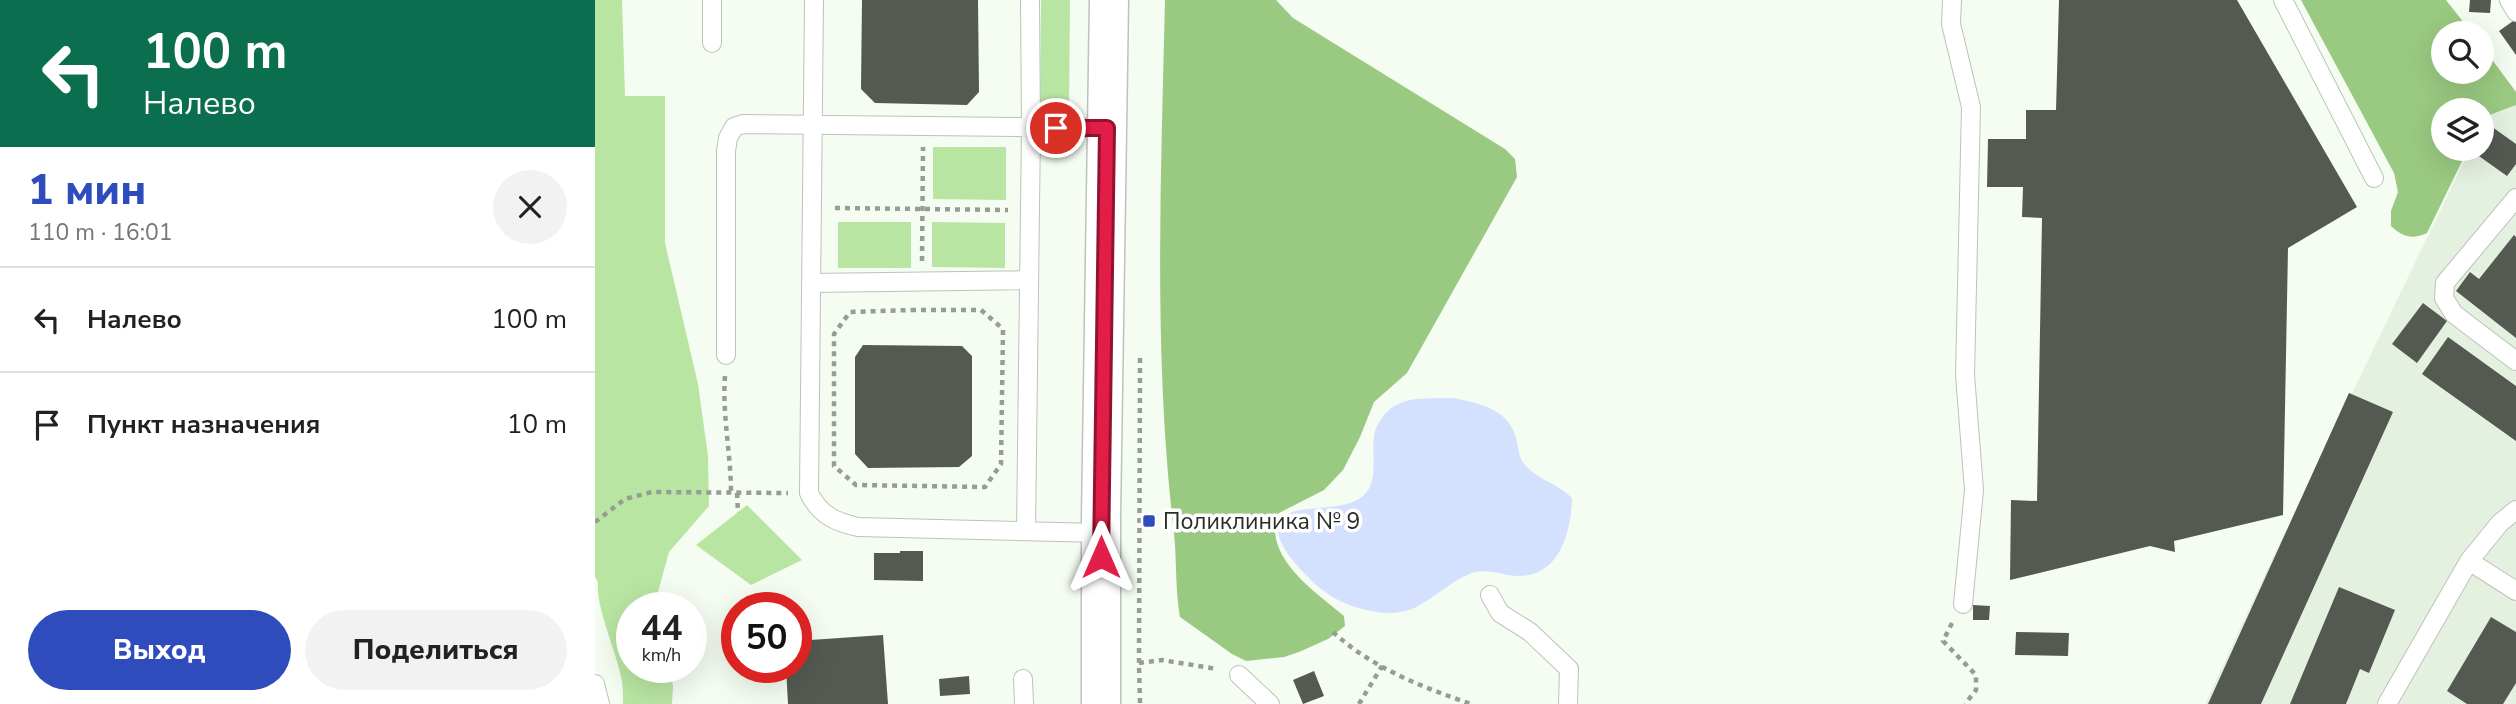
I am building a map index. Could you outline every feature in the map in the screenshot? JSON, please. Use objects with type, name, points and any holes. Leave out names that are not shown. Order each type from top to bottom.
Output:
[{"type":"main road","points":[[1101,704],[1109,0]]},
{"type":"lane","points":[[712,0],[712,43]]},
{"type":"lane","points":[[814,0],[810,493],[815,504],[825,515],[858,527],[1101,533]]},
{"type":"lane","points":[[1025,531],[1031,128],[1030,0]]},
{"type":"lane","points":[[1952,0],[1951,24],[1971,107],[1965,375],[1974,490],[1963,604]]},
{"type":"lane","points":[[2283,0],[2374,178]]},
{"type":"lane","points":[[2509,0],[2516,12]]},
{"type":"lane","points":[[726,355],[726,151],[728,138],[734,127],[743,124],[1107,128]]},
{"type":"lane","points":[[2516,198],[2445,283],[2444,298],[2454,314],[2516,362]]},
{"type":"lane","points":[[811,283],[1029,280]]},
{"type":"lane","points":[[2387,704],[2469,561],[2500,523],[2516,510]]},
{"type":"lane","points":[[2469,561],[2516,592]]},
{"type":"lane","points":[[1490,594],[1500,613],[1530,632],[1569,669],[1567,704]]},
{"type":"lane","points":[[1239,676],[1270,704]]},
{"type":"lane","points":[[1023,679],[1024,704]]},
{"type":"lane","points":[[595,684],[600,704]]},
{"type":"path","points":[[922,171],[922,243]]},
{"type":"path","points":[[812,208],[1030,211]]},
{"type":"path","points":[[911,310],[981,310],[1003,329],[1001,464],[985,487],[856,485],[834,466],[834,334],[850,312],[911,310]]},
{"type":"path","points":[[1140,347],[1140,704]]},
{"type":"path","points":[[726,355],[724,391],[738,513]]},
{"type":"path","points":[[595,522],[625,499],[652,492],[810,493]]},
{"type":"path","points":[[1963,604],[1943,641],[1976,675],[1976,690],[1965,704]]},
{"type":"path","points":[[1333,632],[1382,666],[1436,692],[1471,704]]},
{"type":"path","points":[[1139,663],[1163,660],[1216,668],[1239,676]]},
{"type":"path","points":[[1359,704],[1382,666]]},
{"type":"shaded area","points":[[2516,105],[2516,704],[2205,704],[2464,161],[2494,161],[2494,113]]},
{"type":"green space","points":[[595,0],[622,0],[625,96],[665,96],[665,243],[698,384],[708,456],[709,506],[669,552],[658,592],[616,592],[616,659],[603,618],[595,577]]},
{"type":"green space","points":[[1041,0],[1070,0],[1069,110],[1062,120],[1040,120]]},
{"type":"green space","points":[[1165,0],[1276,0],[1293,18],[1505,149],[1515,159],[1517,177],[1407,373],[1374,402],[1343,470],[1324,490],[1277,514],[1275,530],[1285,559],[1306,584],[1344,616],[1345,626],[1328,639],[1284,657],[1246,661],[1180,617],[1167,467],[1161,333]]},
{"type":"green space","points":[[2301,0],[2446,0],[2463,21],[2431,21],[2431,84],[2494,84],[2494,62],[2516,92],[2516,105],[2494,113],[2494,98],[2431,98],[2431,161],[2462,161],[2427,233],[2408,236],[2391,226],[2391,211],[2398,192],[2394,173]]},
{"type":"green space","points":[[933,147],[1006,147],[1006,200],[933,199]]},
{"type":"green space","points":[[838,222],[911,222],[911,268],[838,268]]},
{"type":"green space","points":[[932,222],[1005,223],[1005,268],[932,267]]},
{"type":"green space","points":[[747,505],[802,560],[751,585],[696,545]]},
{"type":"green space","points":[[673,683],[672,704],[623,704],[622,685]]},
{"type":"water","points":[[1454,398],[1485,406],[1502,416],[1514,431],[1524,464],[1572,498],[1566,537],[1554,560],[1533,574],[1519,576],[1484,571],[1472,573],[1425,602],[1396,613],[1360,608],[1328,594],[1300,569],[1283,546],[1278,534],[1282,518],[1305,509],[1351,503],[1363,496],[1371,484],[1376,429],[1389,410],[1414,399]]},
{"type":"building","points":[[862,0],[978,0],[979,92],[967,105],[875,103],[861,89]]},
{"type":"building","points":[[2059,0],[2237,0],[2357,207],[2288,248],[2283,515],[2174,541],[2175,552],[2150,546],[2010,580],[2011,500],[2037,501],[2042,218],[2022,217],[2023,187],[1987,187],[1988,139],[2026,139],[2026,110],[2056,110]]},
{"type":"building","points":[[2470,0],[2491,0],[2490,13],[2469,12]]},
{"type":"building","points":[[2516,19],[2516,55],[2499,31]]},
{"type":"building","points":[[2494,128],[2516,144],[2516,164],[2507,176],[2486,161],[2494,161]]},
{"type":"building","points":[[2514,235],[2516,338],[2456,291],[2470,272],[2479,279]]},
{"type":"building","points":[[2423,303],[2447,321],[2417,363],[2392,344]]},
{"type":"building","points":[[2448,337],[2516,386],[2516,441],[2422,374]]},
{"type":"building","points":[[863,345],[962,346],[972,356],[972,456],[959,467],[868,468],[855,454],[855,357]]},
{"type":"building","points":[[2349,393],[2393,412],[2261,704],[2208,704]]},
{"type":"building","points":[[923,551],[923,581],[874,580],[874,553]]},
{"type":"building","points":[[2339,587],[2395,610],[2369,673],[2360,669],[2346,704],[2290,704]]},
{"type":"building","points":[[1973,605],[1990,606],[1989,620],[1973,620]]},
{"type":"building","points":[[2491,617],[2516,632],[2516,683],[2503,704],[2467,704],[2447,691]]},
{"type":"building","points":[[2016,632],[2069,633],[2068,656],[2015,655]]},
{"type":"building","points":[[883,635],[888,704],[788,704],[787,683],[812,683],[812,640]]},
{"type":"building","points":[[1314,671],[1324,696],[1303,704],[1293,680]]},
{"type":"building","points":[[969,676],[970,694],[940,696],[939,679]]},
{"type":"place","name":"Поликлиника № 9","points":[[1149,521]]},
{"type":"route","points":[[1056,128],[1107,128],[1101,557]]}]
